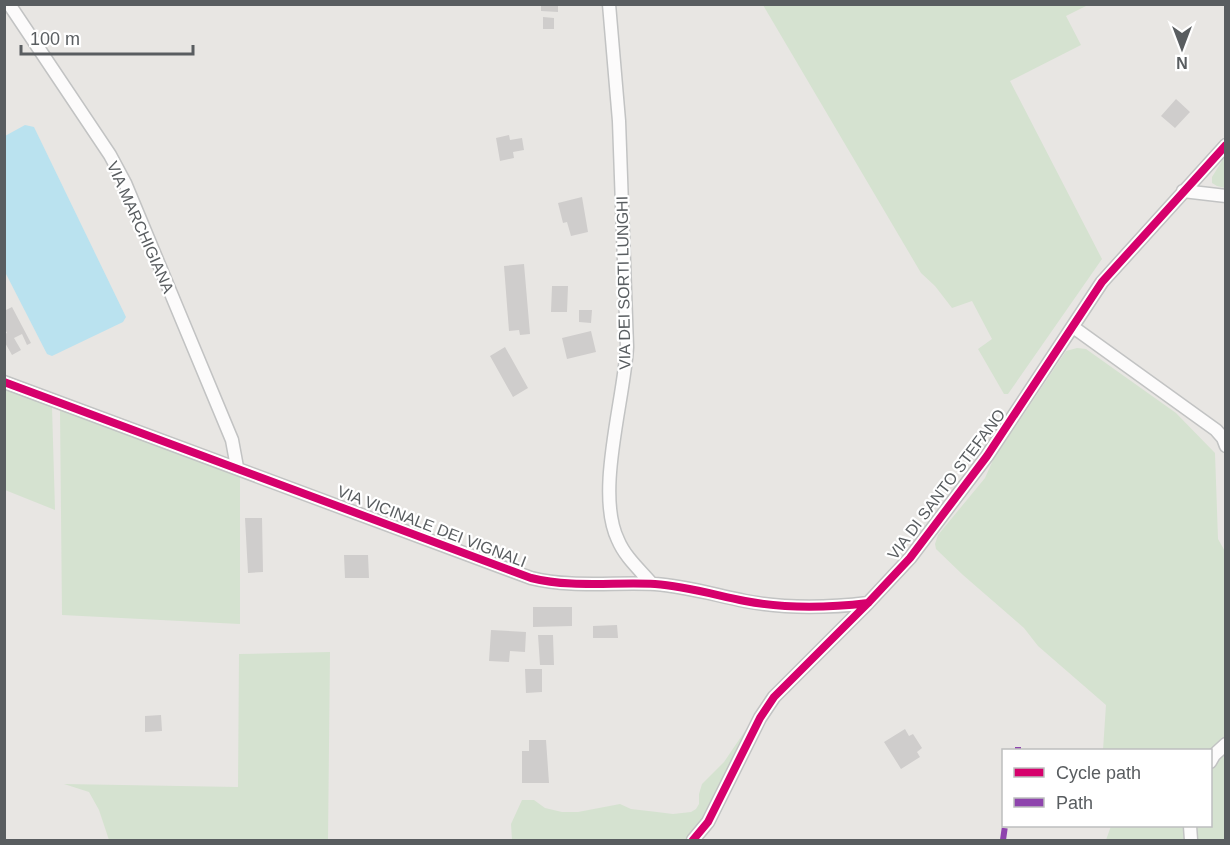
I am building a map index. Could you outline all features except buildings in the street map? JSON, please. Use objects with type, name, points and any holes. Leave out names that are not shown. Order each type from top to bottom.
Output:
[{"type":"street","name":"VIA MARCHIGIANA","points":[[9,4],[110,154],[125,183],[232,440],[237,467]]},
{"type":"street","name":"VIA DEI SORTI LUNGHI","points":[[609,4],[619,121],[627,347],[611,470],[609,506],[613,529],[622,550],[652,584]]},
{"type":"street","name":"VIA DI SANTO STEFANO","points":[[693,840],[708,822],[760,718],[774,698],[910,558],[987,456],[1102,282],[1226,145]]},
{"type":"street","points":[[1183,191],[1226,196]]},
{"type":"street","points":[[1073,327],[1216,430],[1226,446]]},
{"type":"street","name":"VIA VICINALE DEI VIGNALI","points":[[4,382],[531,578],[571,584],[676,586],[773,605],[828,607],[868,603]]},
{"type":"street","points":[[1212,758],[1226,744]]},
{"type":"green space","points":[[763,5],[1088,5],[1066,16],[1081,45],[1010,81],[1102,259],[1008,394],[1004,394],[978,349],[992,339],[972,301],[952,308],[935,286],[921,273]]},
{"type":"green space","points":[[1225,156],[1225,188],[1212,183],[1212,177]]},
{"type":"green space","points":[[1077,348],[1086,349],[1176,413],[1215,453],[1218,539],[1226,553],[1225,840],[1106,840],[1111,827],[1212,827],[1212,749],[1103,749],[1106,705],[1038,646],[1024,628],[936,549],[938,535],[985,478],[993,460],[1066,351]]},
{"type":"green space","points":[[5,389],[52,407],[55,510],[5,490]]},
{"type":"green space","points":[[60,410],[240,477],[240,624],[62,615]]},
{"type":"green space","points":[[330,652],[328,840],[109,840],[99,810],[89,792],[64,784],[238,787],[239,654]]},
{"type":"green space","points":[[747,728],[699,826],[686,840],[512,840],[511,824],[522,800],[534,800],[545,808],[562,812],[578,812],[620,804],[631,809],[673,814],[691,812],[699,804],[702,784],[724,762]]},
{"type":"water","points":[[25,125],[34,127],[126,317],[123,322],[52,356],[47,354],[5,272],[5,136]]},
{"type":"marked path","points":[[1003,840],[1005,827]]},
{"type":"cycle path","points":[[693,840],[708,822],[760,718],[774,697],[910,558],[987,456],[1102,282],[1226,145]]},
{"type":"cycle path","points":[[4,382],[531,578],[577,584],[666,585],[776,605],[822,607],[868,603]]}]
